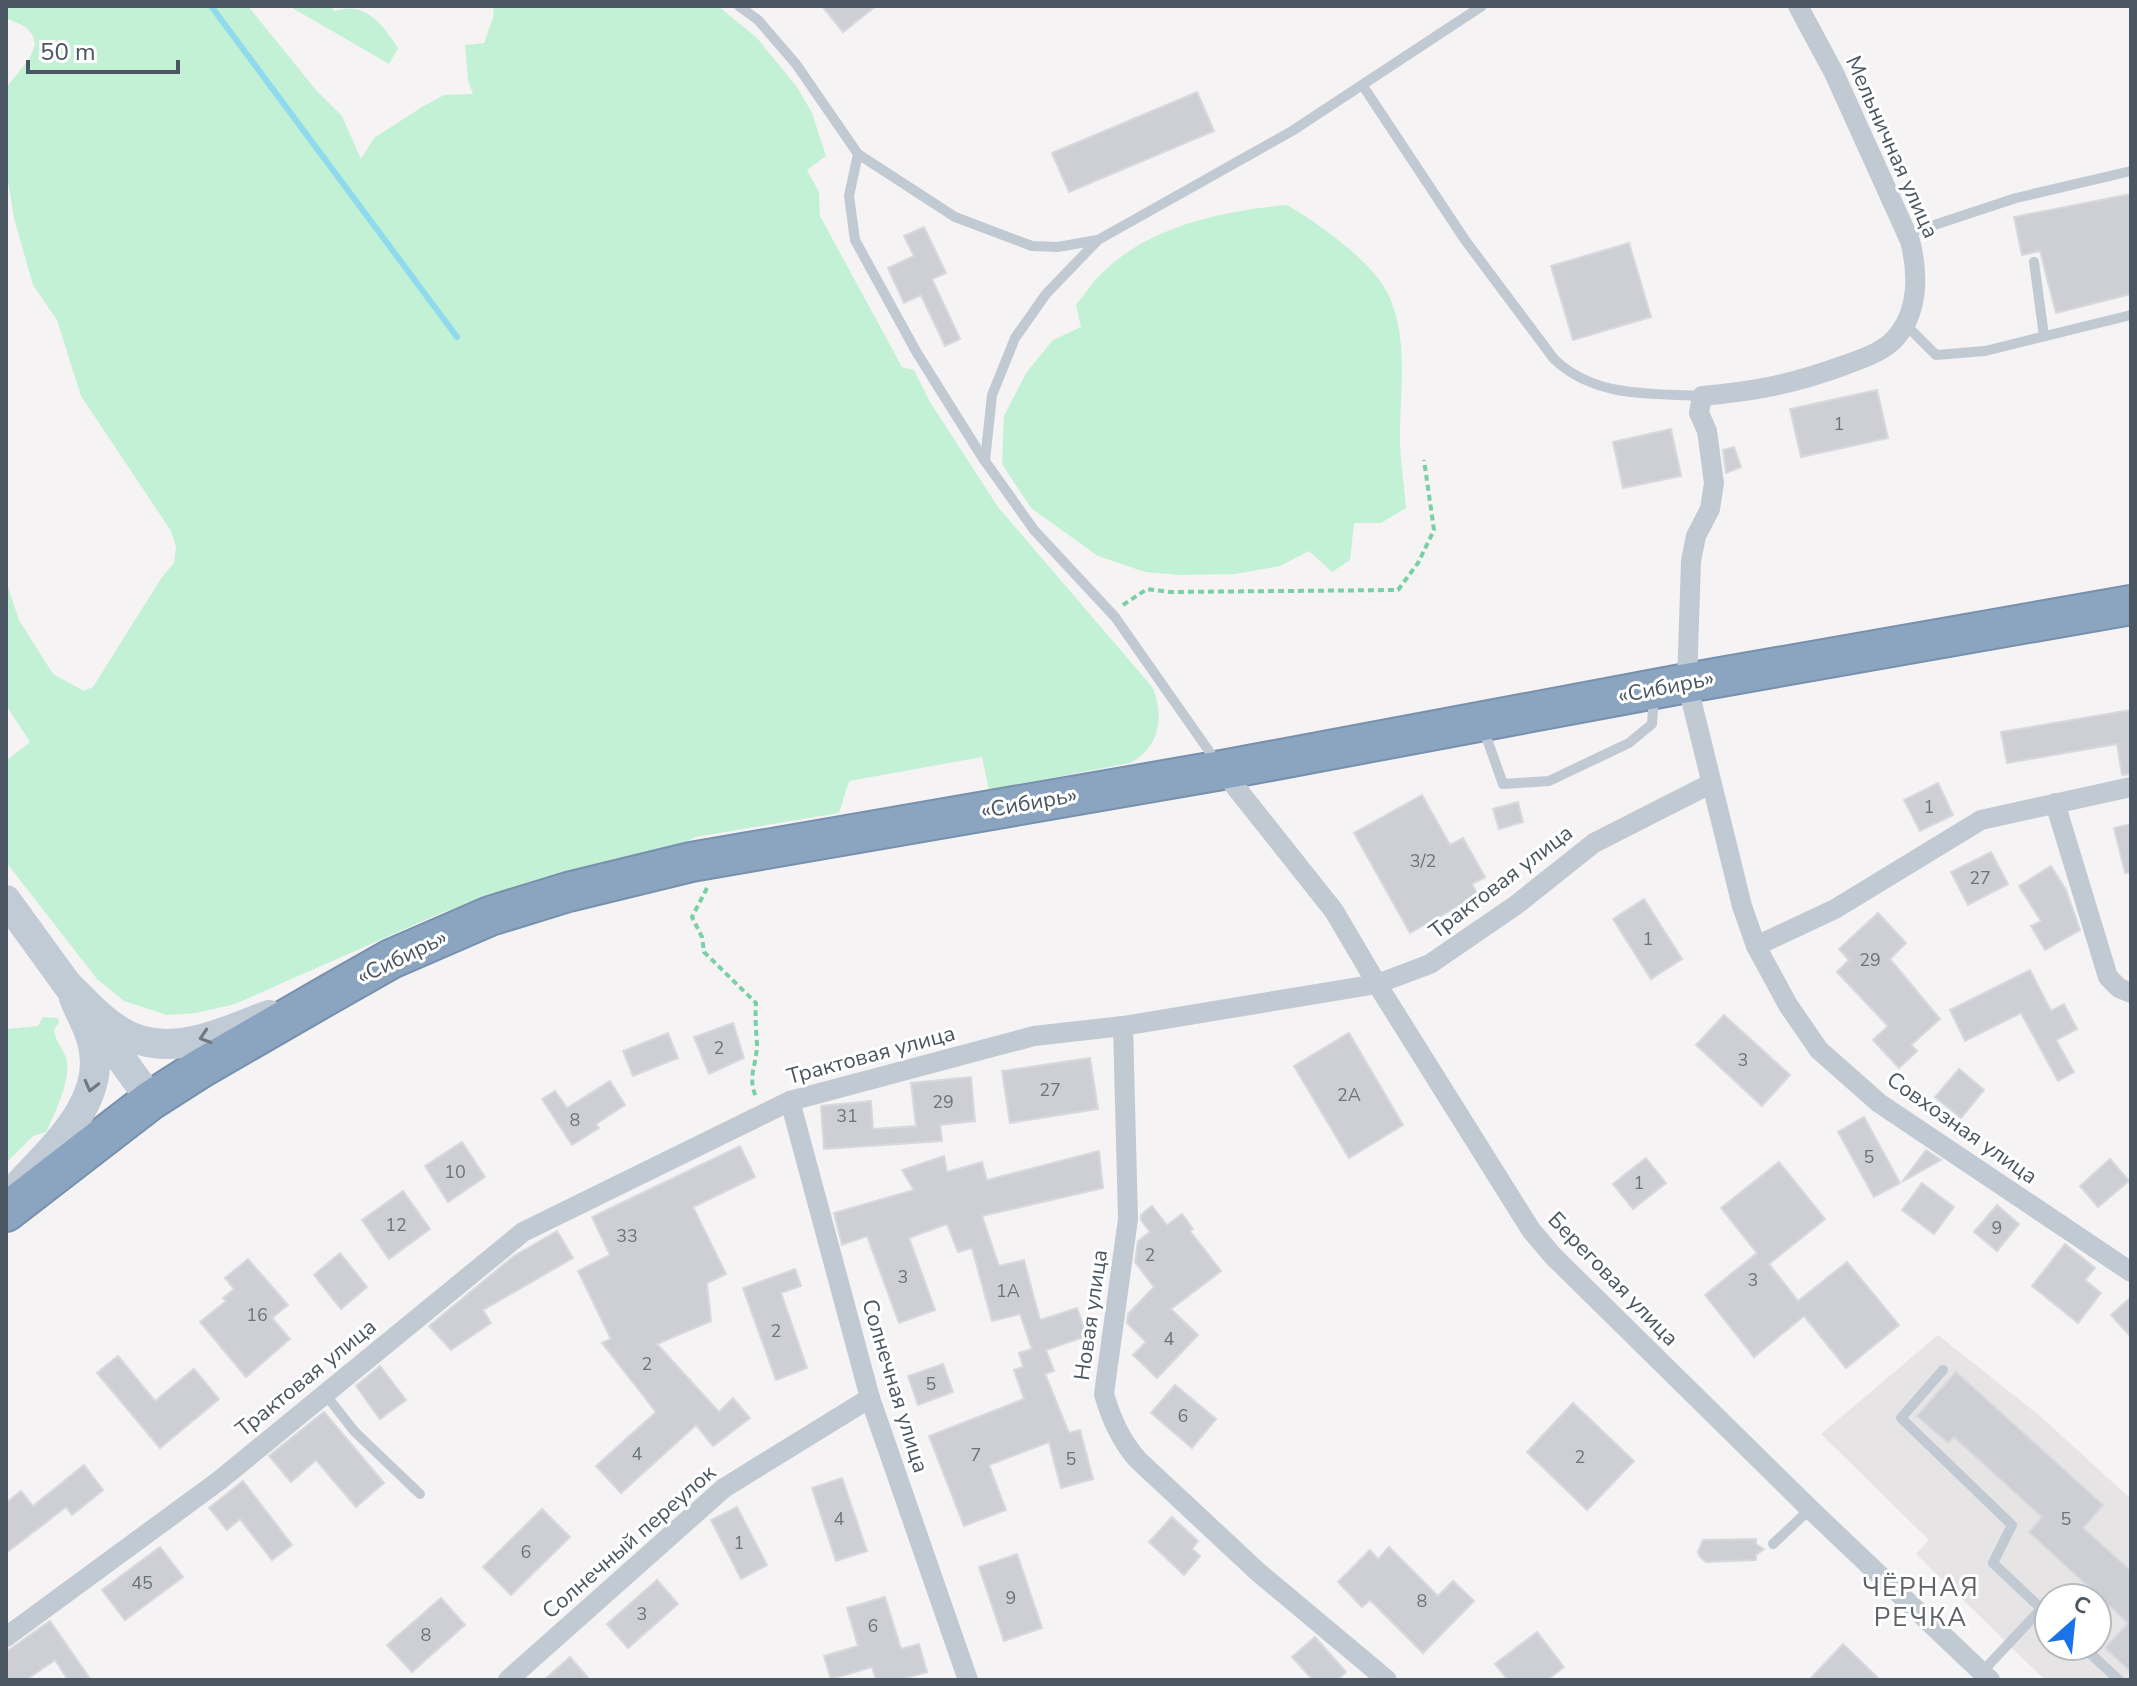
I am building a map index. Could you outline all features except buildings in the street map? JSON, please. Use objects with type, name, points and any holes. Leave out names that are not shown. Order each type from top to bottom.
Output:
[{"type":"highway","name":"«Сибирь»","points":[[6,1212],[151,1100],[331,993],[391,959],[490,916],[568,892],[722,857],[2131,605]]},
{"type":"street","name":"Мельничная улица","points":[[1798,6],[1834,73],[1907,234],[1917,265],[1912,305],[1905,324]]},
{"type":"street","points":[[1671,686],[1693,546],[1710,509],[1714,483],[1707,431],[1699,413],[1702,396],[1781,386],[1822,373],[1882,349],[1897,338],[1905,324]]},
{"type":"street","name":"Совхозная улица","points":[[1671,686],[1710,784],[1742,906],[1756,946],[1788,1005],[1819,1050],[1879,1103],[2131,1272]]},
{"type":"street","name":"Береговая улица","points":[[1222,770],[1334,911],[1531,1230],[1553,1256],[1810,1509],[1986,1676]]},
{"type":"street","name":"Трактовая улица","points":[[6,1637],[220,1480],[523,1232],[790,1101],[1034,1036],[1123,1026],[1377,984],[1430,964],[1516,905],[1594,843],[1710,784]]},
{"type":"street","points":[[1756,946],[1835,909],[1981,820],[2131,787]]},
{"type":"street","points":[[2055,803],[2108,977],[2119,988],[2131,993]]},
{"type":"street","points":[[6,900],[151,1100]]},
{"type":"street","points":[[68,985],[122,1033],[142,1041],[177,1045],[331,993]]},
{"type":"street","points":[[6,1199],[66,1131],[91,1093],[95,1060],[92,1039],[68,985]]},
{"type":"street","name":"Новая улица","points":[[1123,1026],[1128,1219],[1104,1394],[1109,1412],[1127,1448],[1138,1460],[1258,1572],[1387,1680]]},
{"type":"street","name":"Солнечная улица","points":[[790,1101],[870,1398],[968,1680]]},
{"type":"street","name":"Солнечный переулок","points":[[508,1680],[724,1488],[870,1398]]},
{"type":"lane","points":[[739,6],[758,20],[796,64],[858,154],[955,217],[1032,246],[1058,247],[1098,240]]},
{"type":"lane","points":[[985,461],[992,395],[1015,338],[1046,294],[1098,240],[1292,131],[1482,6]]},
{"type":"lane","points":[[1363,86],[1465,240],[1554,359],[1570,375],[1621,391],[1702,396]]},
{"type":"lane","points":[[858,154],[849,196],[855,240],[917,353],[985,461],[1034,530],[1115,617],[1222,770]]},
{"type":"lane","points":[[1907,234],[2016,198],[2131,171]]},
{"type":"lane","points":[[2034,262],[2044,336]]},
{"type":"lane","points":[[1905,324],[1936,355],[1985,351],[2131,315]]},
{"type":"lane","points":[[1481,722],[1503,784],[1549,781],[1629,743],[1652,724],[1671,686]]},
{"type":"lane","points":[[1943,1370],[1901,1418],[2012,1525],[1993,1563],[2033,1601]]},
{"type":"lane","points":[[325,1394],[355,1432],[420,1494]]},
{"type":"lane","points":[[1773,1544],[1810,1509]]},
{"type":"lane","points":[[1986,1676],[2033,1625]]},
{"type":"lane","points":[[2099,1662],[2119,1680]]},
{"type":"path","points":[[1115,617],[1123,604],[1147,589],[1170,592],[1398,590],[1418,563],[1434,530],[1424,460]]},
{"type":"path","points":[[722,857],[692,917],[702,937],[704,952],[756,1003],[754,1023],[757,1046],[750,1084],[763,1114]]},
{"type":"shaded area","points":[[1938,1335],[2040,1416],[2131,1499],[2131,1680],[2045,1680],[1916,1554],[1929,1540],[1821,1434]]},
{"type":"green space","points":[[6,6],[248,6],[316,90],[342,116],[361,159],[374,138],[422,107],[444,95],[473,94],[468,80],[465,45],[484,43],[494,6],[718,6],[757,38],[797,87],[812,113],[826,156],[807,170],[819,192],[820,216],[902,367],[914,370],[930,402],[998,507],[1153,688],[1158,721],[1157,731],[1148,749],[1130,763],[989,790],[982,757],[849,781],[839,813],[695,837],[684,843],[530,882],[441,913],[235,1004],[196,1013],[167,1015],[124,1001],[97,979],[6,862],[6,761],[30,742],[6,705],[6,581],[19,620],[53,674],[84,691],[93,687],[174,563],[176,547],[171,531],[81,396],[57,320],[33,285],[14,218],[6,168],[6,88],[29,59],[35,45],[26,27],[6,18]]},
{"type":"green space","points":[[289,6],[329,6],[335,11],[356,9],[365,12],[380,24],[398,48],[389,64]]},
{"type":"green space","points":[[1287,205],[1358,257],[1388,294],[1401,343],[1400,438],[1406,508],[1381,523],[1354,523],[1350,560],[1332,572],[1309,551],[1280,566],[1235,574],[1145,572],[1098,556],[1031,508],[1002,464],[1004,416],[1026,373],[1053,340],[1081,327],[1076,305],[1100,275],[1123,255],[1189,223]]},
{"type":"green space","points":[[43,1017],[58,1018],[59,1023],[54,1029],[66,1058],[65,1085],[46,1132],[33,1136],[6,1163],[6,1029],[38,1026]]},
{"type":"waterway","points":[[211,6],[457,337]]},
{"type":"district","name":"ЧЁРНАЯ РЕЧКА","points":[[1921,1602]]}]
